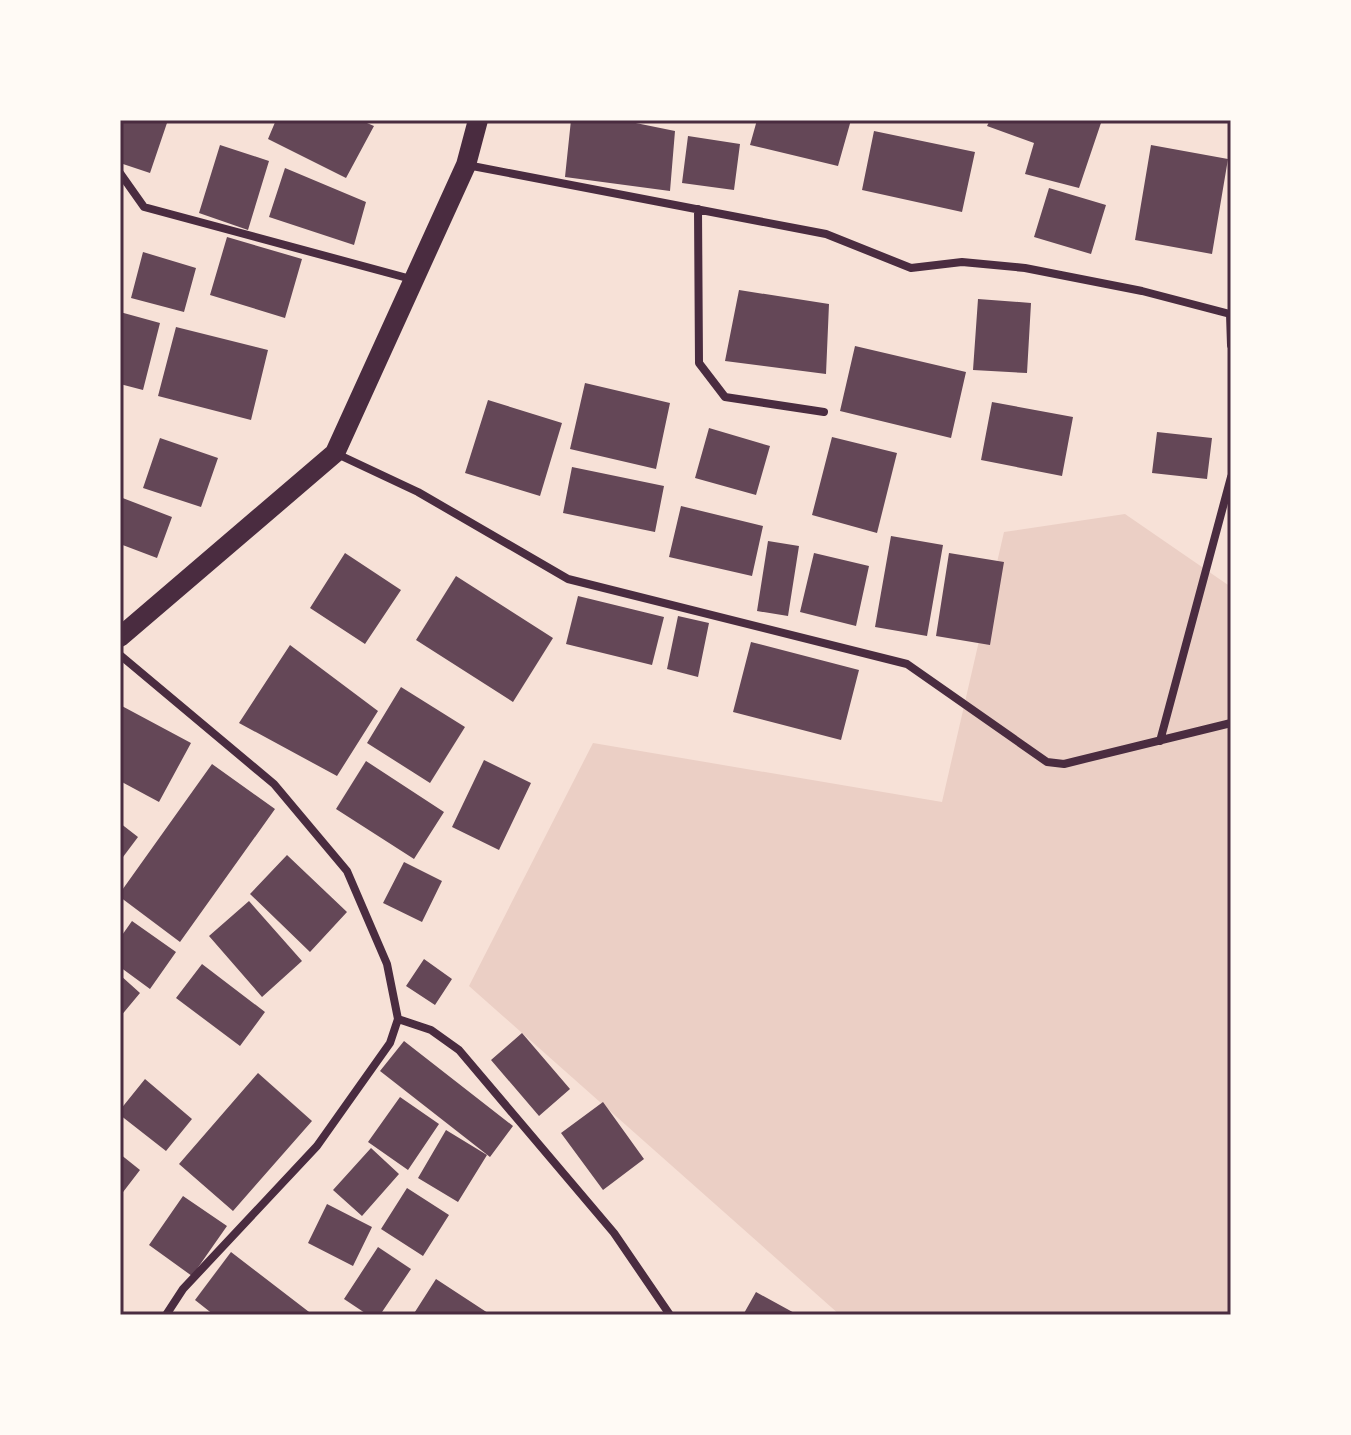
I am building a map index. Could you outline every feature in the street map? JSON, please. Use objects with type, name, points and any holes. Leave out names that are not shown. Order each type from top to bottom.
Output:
[{"type":"main road","points":[[120,637],[335,453],[411,279],[466,165],[478,120]]},
{"type":"street","points":[[466,165],[826,234],[911,268],[962,262],[1025,268],[1142,291],[1230,314],[1231,345]]},
{"type":"street","points":[[120,173],[144,207],[411,279]]},
{"type":"street","points":[[698,209],[699,363],[725,397],[824,412]]},
{"type":"street","points":[[335,453],[418,492],[568,579],[907,664],[1047,762],[1064,764],[1231,723]]},
{"type":"street","points":[[1160,741],[1231,477]]},
{"type":"street","points":[[120,655],[274,784],[347,871],[387,964],[398,1019],[390,1043],[317,1146],[183,1289],[166,1315]]},
{"type":"street","points":[[398,1019],[431,1030],[459,1050],[614,1233],[670,1315]]},
{"type":"shaded area","points":[[1125,514],[1231,587],[1231,1315],[840,1315],[469,986],[593,743],[942,802],[1004,532]]},
{"type":"building","points":[[122,120],[168,120],[150,173],[120,163]]},
{"type":"building","points":[[276,120],[360,120],[374,126],[346,178],[268,139]]},
{"type":"building","points":[[571,120],[621,120],[675,131],[670,191],[565,177]]},
{"type":"building","points":[[757,120],[851,120],[838,166],[750,145]]},
{"type":"building","points":[[990,120],[1102,120],[1079,188],[1025,174],[1034,143],[987,126]]},
{"type":"building","points":[[874,131],[975,152],[962,212],[862,190]]},
{"type":"building","points":[[688,136],[740,144],[734,190],[682,183]]},
{"type":"building","points":[[220,145],[269,161],[248,230],[199,213]]},
{"type":"building","points":[[1151,145],[1228,159],[1212,254],[1135,240]]},
{"type":"building","points":[[285,168],[366,202],[354,245],[269,217]]},
{"type":"building","points":[[1049,188],[1106,205],[1091,254],[1034,237]]},
{"type":"building","points":[[227,237],[302,259],[285,318],[210,295]]},
{"type":"building","points":[[143,252],[196,268],[184,312],[131,298]]},
{"type":"building","points":[[739,290],[829,304],[826,374],[725,361]]},
{"type":"building","points":[[978,299],[1031,303],[1027,373],[973,370]]},
{"type":"building","points":[[120,312],[160,323],[143,390],[120,384]]},
{"type":"building","points":[[176,327],[268,350],[251,420],[158,396]]},
{"type":"building","points":[[855,346],[966,372],[951,438],[840,411]]},
{"type":"building","points":[[585,383],[670,403],[656,469],[570,449]]},
{"type":"building","points":[[488,400],[562,423],[540,496],[465,473]]},
{"type":"building","points":[[992,402],[1073,417],[1062,476],[981,460]]},
{"type":"building","points":[[709,428],[770,446],[756,495],[695,478]]},
{"type":"building","points":[[1157,432],[1212,438],[1207,479],[1152,473]]},
{"type":"building","points":[[832,437],[897,453],[877,533],[812,515]]},
{"type":"building","points":[[160,438],[218,458],[201,507],[143,488]]},
{"type":"building","points":[[572,467],[664,486],[655,532],[563,513]]},
{"type":"building","points":[[120,497],[172,517],[157,558],[120,544]]},
{"type":"building","points":[[681,506],[763,526],[752,576],[669,557]]},
{"type":"building","points":[[891,536],[943,545],[927,636],[875,627]]},
{"type":"building","points":[[768,541],[799,546],[788,616],[757,611]]},
{"type":"building","points":[[345,553],[401,590],[365,644],[310,608]]},
{"type":"building","points":[[814,553],[869,566],[856,626],[800,612]]},
{"type":"building","points":[[949,553],[1004,562],[990,645],[936,636]]},
{"type":"building","points":[[456,576],[553,638],[513,702],[416,640]]},
{"type":"building","points":[[578,596],[664,617],[652,665],[566,644]]},
{"type":"building","points":[[678,616],[709,623],[698,677],[667,669]]},
{"type":"building","points":[[751,642],[859,670],[841,740],[733,712]]},
{"type":"building","points":[[290,645],[378,711],[337,776],[239,723]]},
{"type":"building","points":[[401,687],[465,727],[430,783],[367,743]]},
{"type":"building","points":[[120,705],[191,743],[159,802],[120,781]]},
{"type":"building","points":[[484,760],[531,783],[499,850],[452,827]]},
{"type":"building","points":[[366,761],[444,812],[414,859],[336,809]]},
{"type":"building","points":[[212,764],[275,809],[180,942],[120,897],[120,893]]},
{"type":"building","points":[[120,823],[138,837],[120,861]]},
{"type":"building","points":[[287,855],[347,912],[310,952],[250,894]]},
{"type":"building","points":[[404,862],[442,881],[422,922],[383,903]]},
{"type":"building","points":[[249,901],[302,961],[262,997],[209,936]]},
{"type":"building","points":[[132,921],[176,952],[150,989],[120,967],[120,938]]},
{"type":"building","points":[[424,959],[452,979],[435,1005],[406,986]]},
{"type":"building","points":[[202,964],[265,1012],[240,1046],[176,998]]},
{"type":"building","points":[[120,975],[140,993],[120,1017]]},
{"type":"building","points":[[522,1033],[570,1089],[539,1116],[491,1060]]},
{"type":"building","points":[[404,1041],[513,1126],[490,1157],[380,1071]]},
{"type":"building","points":[[258,1073],[312,1121],[233,1211],[179,1164]]},
{"type":"building","points":[[145,1079],[192,1119],[166,1151],[120,1115],[120,1110]]},
{"type":"building","points":[[400,1097],[439,1124],[408,1170],[368,1142]]},
{"type":"building","points":[[603,1102],[644,1159],[603,1190],[561,1133]]},
{"type":"building","points":[[446,1130],[487,1155],[458,1202],[418,1178]]},
{"type":"building","points":[[371,1148],[399,1174],[362,1216],[333,1190]]},
{"type":"building","points":[[120,1154],[140,1170],[120,1196]]},
{"type":"building","points":[[407,1188],[449,1215],[423,1256],[381,1229]]},
{"type":"building","points":[[183,1196],[227,1226],[192,1276],[149,1245]]},
{"type":"building","points":[[327,1204],[372,1227],[353,1266],[308,1243]]},
{"type":"building","points":[[378,1247],[411,1269],[380,1315],[368,1315],[344,1299]]},
{"type":"building","points":[[231,1252],[313,1315],[214,1315],[195,1300]]},
{"type":"building","points":[[436,1279],[491,1315],[413,1315]]},
{"type":"building","points":[[756,1292],[798,1315],[743,1315]]}]
